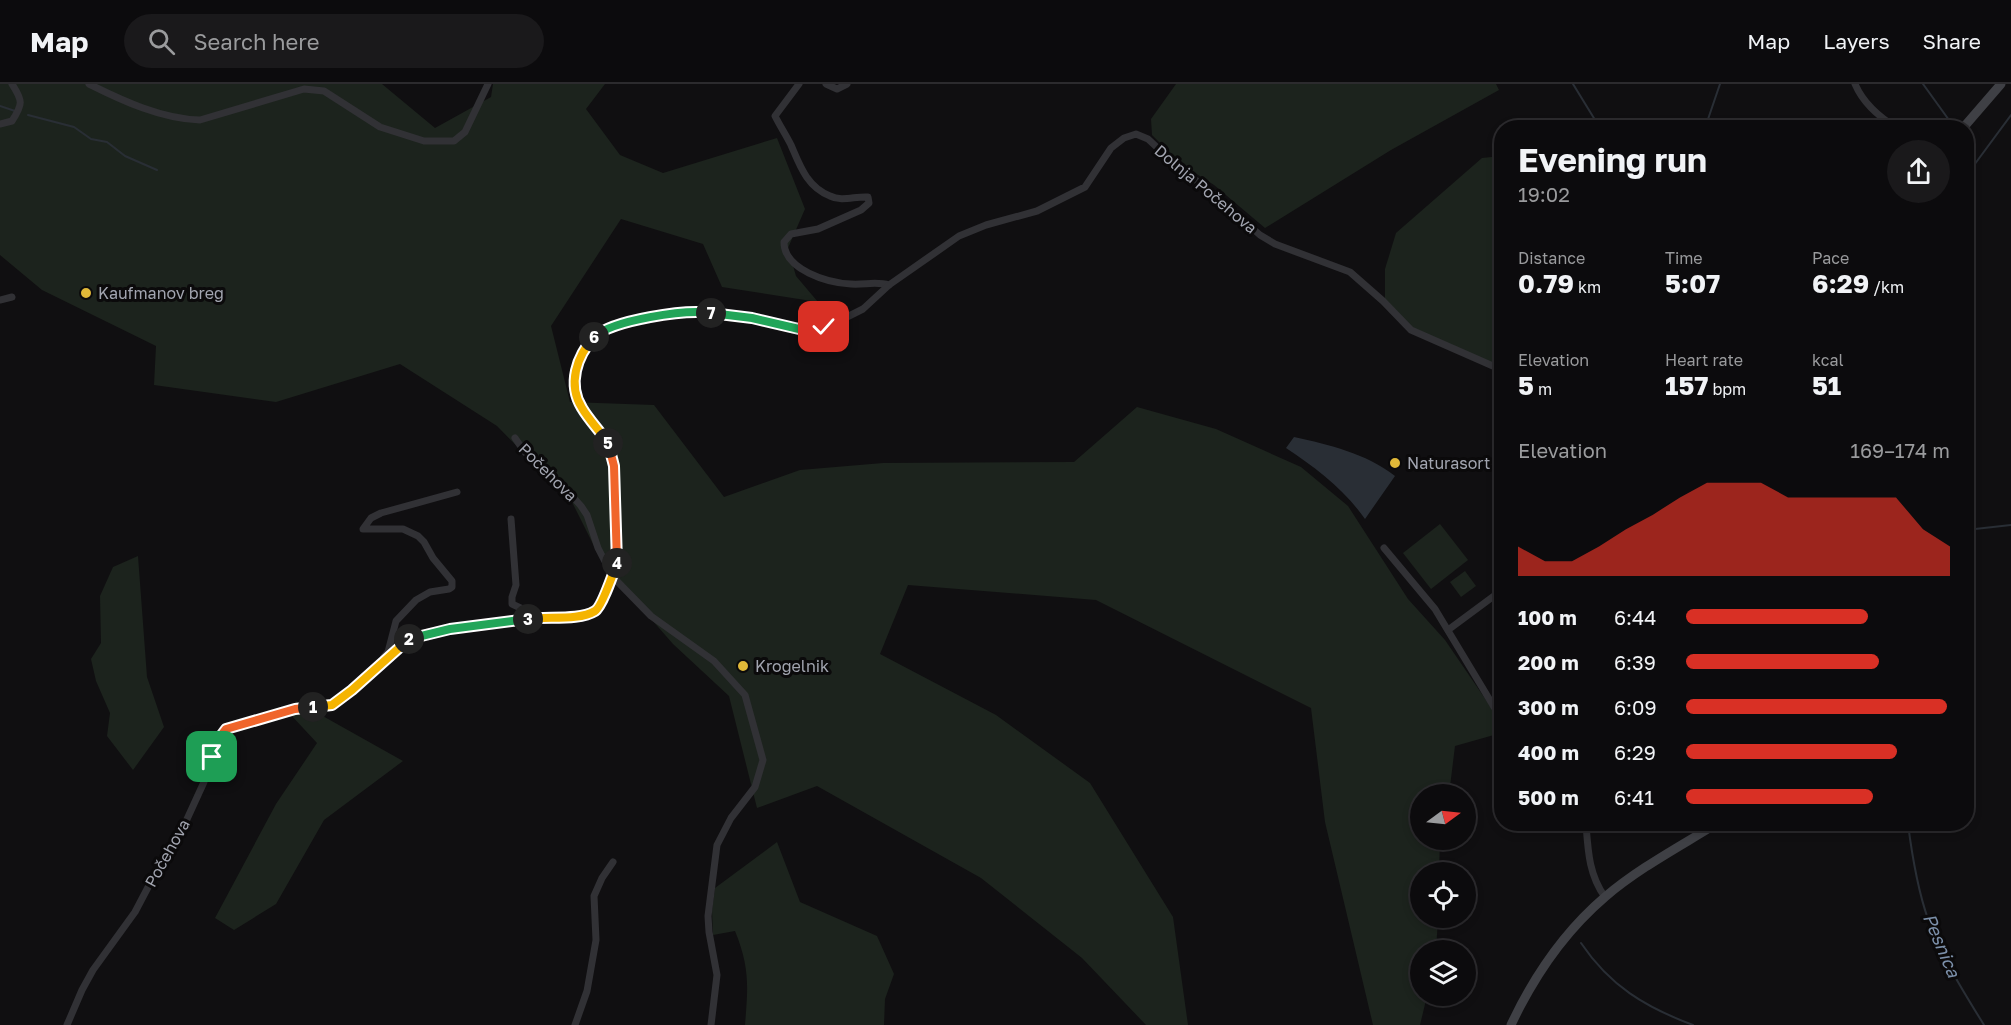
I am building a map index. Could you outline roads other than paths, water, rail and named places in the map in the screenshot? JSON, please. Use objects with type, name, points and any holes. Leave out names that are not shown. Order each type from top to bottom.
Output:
[{"type":"main road","points":[[1971,120],[2001,84]]},
{"type":"main road","points":[[1511,1025],[1528,992],[1553,954],[1581,921],[1605,897],[1648,866],[1705,831]]},
{"type":"street","points":[[0,124],[12,121],[21,108],[20,97],[12,84]]},
{"type":"street","points":[[89,84],[120,100],[191,120],[200,120],[304,89],[324,91],[380,127],[424,141],[454,141],[465,132],[488,84]]},
{"type":"street","points":[[799,84],[775,116],[790,143],[801,171],[808,181],[831,197],[846,199],[868,197],[869,203],[861,210],[818,229],[791,234],[784,242],[784,250],[789,259],[798,267],[835,281],[852,284],[875,282],[890,285]]},
{"type":"street","points":[[826,84],[837,89],[847,84]]},
{"type":"street","points":[[1855,84],[1867,103],[1883,120]]},
{"type":"street","name":"Dolnja Počehova","points":[[613,577],[618,558],[614,466],[609,444],[581,408],[575,385],[575,371],[580,358],[585,347],[596,334],[629,322],[667,314],[698,311],[752,318],[799,329],[824,327],[856,313],[890,285],[958,236],[986,225],[1037,211],[1084,187],[1111,148],[1124,138],[1136,134],[1148,139],[1260,235],[1275,244],[1350,272],[1411,330],[1494,366]]},
{"type":"street","points":[[0,300],[12,297]]},
{"type":"street","name":"Počehova","points":[[67,1025],[93,970],[135,912],[155,874],[177,841],[204,782],[217,741],[223,731],[295,709],[332,705],[352,690],[405,640],[422,634],[534,618],[569,616],[598,609],[613,577],[598,548],[587,515],[577,499],[548,476],[515,438]]},
{"type":"street","name":"Počehova","points":[[378,666],[388,652],[396,621],[416,600],[430,592],[449,589],[452,587],[452,581],[418,536],[403,529],[363,529],[371,518],[381,513],[457,492]]},
{"type":"street","points":[[511,519],[516,585],[512,604],[529,612],[534,618]]},
{"type":"street","points":[[1384,548],[1435,609],[1494,707]]},
{"type":"street","points":[[613,577],[651,616],[714,661],[745,695],[763,760],[754,787],[731,818],[717,845],[708,916],[717,975],[711,1025]]},
{"type":"street","points":[[1448,630],[1494,596]]},
{"type":"street","points":[[1587,831],[1590,867],[1605,897]]},
{"type":"street","points":[[575,1025],[587,991],[596,940],[594,896],[613,862]]},
{"type":"waterway","points":[[1573,84],[1595,120]]},
{"type":"waterway","points":[[1708,120],[1720,84]]},
{"type":"waterway","points":[[1923,84],[1949,120]]},
{"type":"waterway","points":[[0,106],[15,111]]},
{"type":"waterway","points":[[28,115],[74,127],[91,139],[107,142],[125,156],[157,170]]},
{"type":"waterway","name":"Pesnica","points":[[1974,165],[2011,115]]},
{"type":"waterway","points":[[1974,529],[2011,525]]},
{"type":"waterway","name":"Pesnica","points":[[1909,831],[1918,883],[1933,933],[1960,986],[1984,1025]]},
{"type":"waterway","points":[[1581,943],[1604,971],[1630,993],[1659,1011],[1693,1025]]},
{"type":"place","name":"Kaufmanov breg","points":[[86,293]]},
{"type":"place","name":"Naturasort","points":[[1395,463]]},
{"type":"place","name":"Krogelnik","points":[[743,666]]}]
